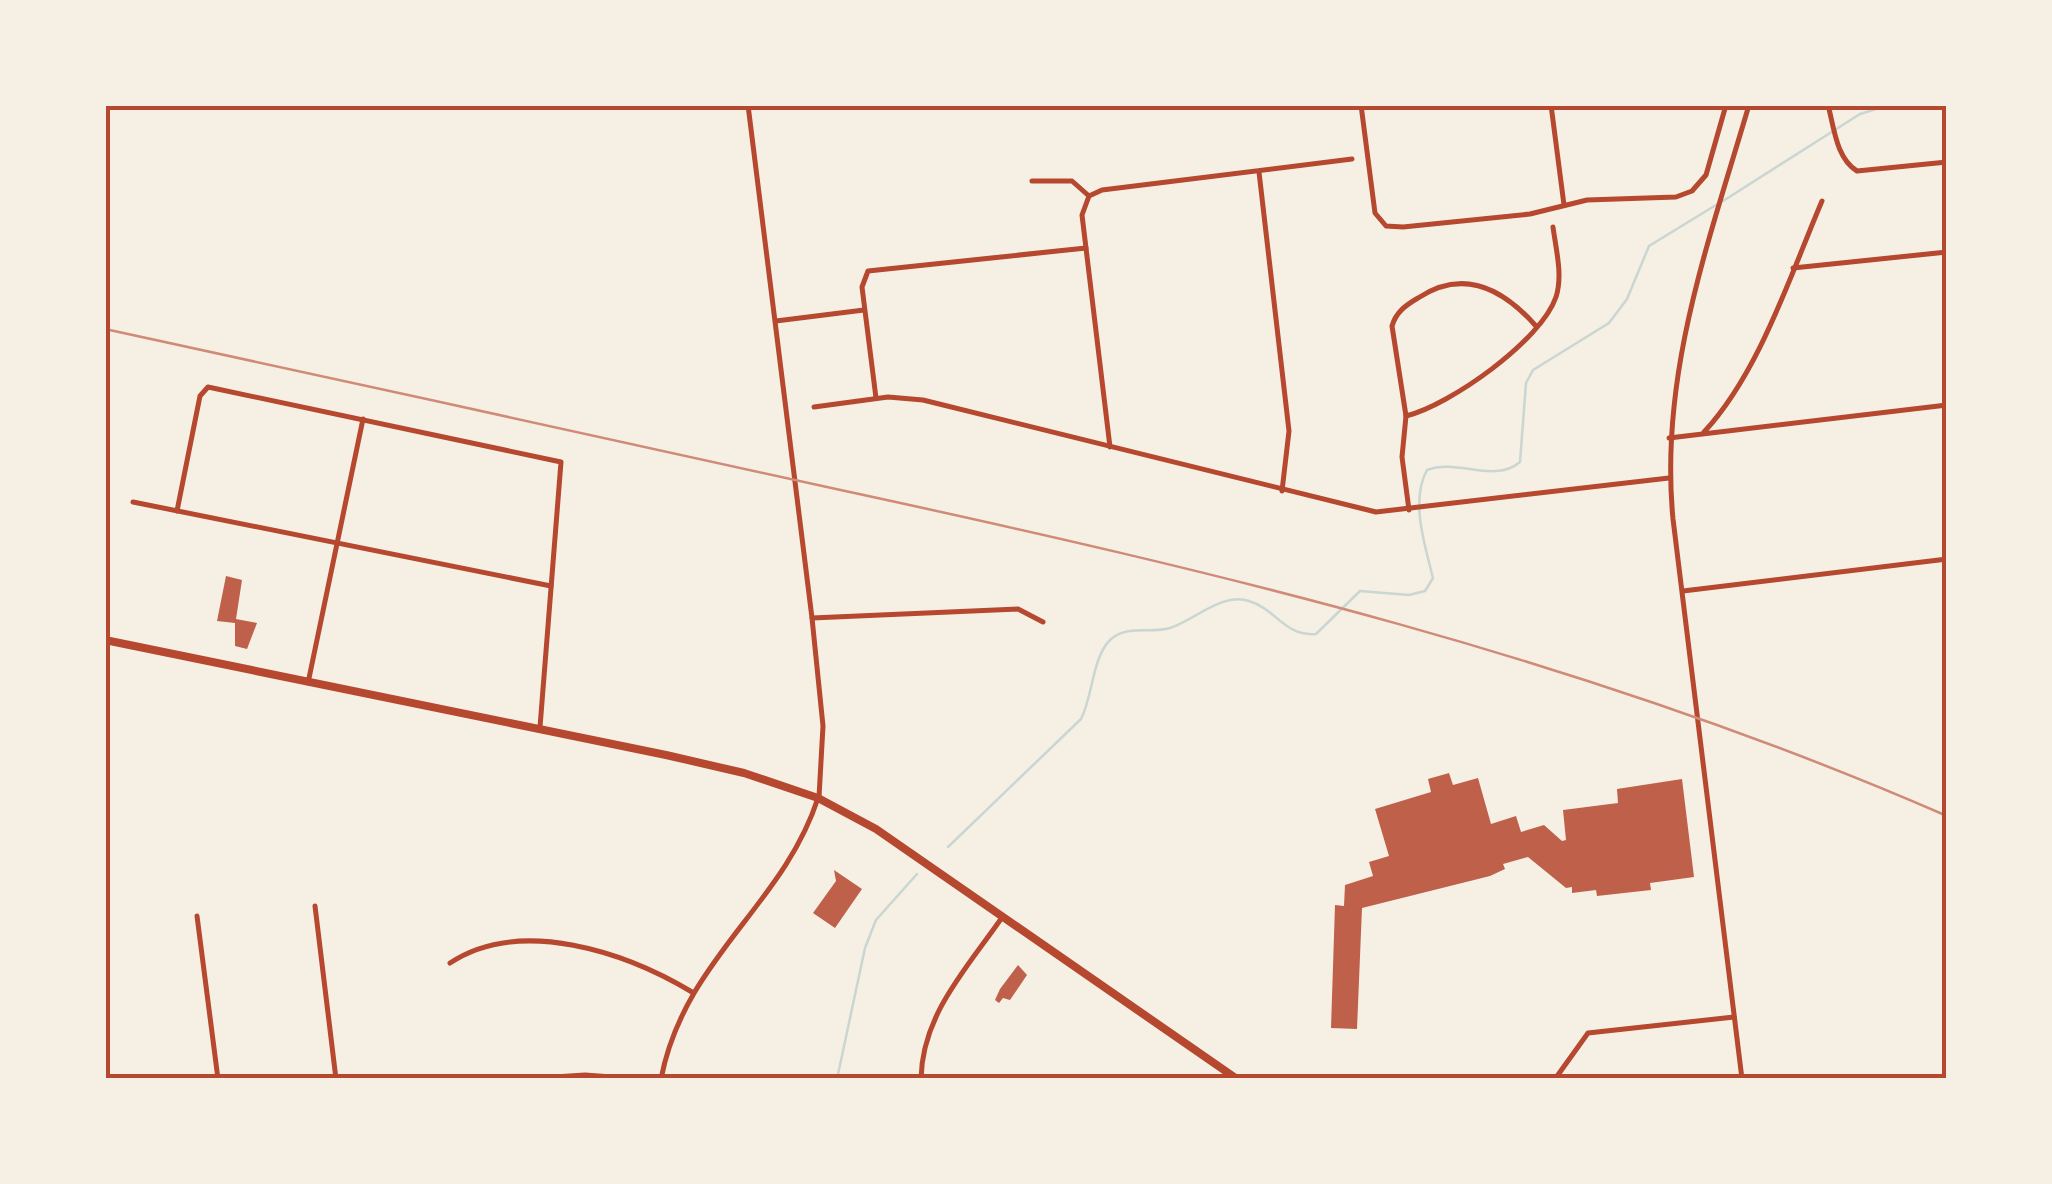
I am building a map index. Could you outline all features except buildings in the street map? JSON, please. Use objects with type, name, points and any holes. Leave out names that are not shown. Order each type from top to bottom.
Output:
[{"type":"main road","points":[[105,640],[540,727],[744,773],[818,798],[908,848],[1238,1079]]},
{"type":"street","points":[[661,1079],[669,1040],[692,992],[786,865],[818,798],[822,724],[812,618],[748,105]]},
{"type":"street","points":[[1361,105],[1373,202],[1382,222],[1390,227],[1587,200],[1676,198],[1701,184],[1726,105]]},
{"type":"street","points":[[1551,105],[1564,205]]},
{"type":"street","points":[[1742,1079],[1669,478],[1668,438],[1679,354],[1748,105]]},
{"type":"street","points":[[1828,105],[1847,165],[1856,171],[1947,162]]},
{"type":"street","points":[[1110,447],[1082,215],[1089,196],[1102,190],[1352,159]]},
{"type":"street","points":[[1259,172],[1290,432],[1282,490]]},
{"type":"street","points":[[1032,181],[1072,181],[1089,196]]},
{"type":"street","points":[[1702,434],[1726,409],[1743,381],[1822,201]]},
{"type":"street","points":[[1406,416],[1452,399],[1475,383],[1535,325],[1557,294],[1553,227]]},
{"type":"street","points":[[876,398],[862,280],[870,270],[1086,248]]},
{"type":"street","points":[[1793,268],[1947,252]]},
{"type":"street","points":[[1413,509],[1402,456],[1406,416],[1392,326],[1397,312],[1450,283],[1481,285],[1502,294],[1535,325]]},
{"type":"street","points":[[776,321],[864,310]]},
{"type":"street","points":[[177,511],[204,389],[557,460],[563,470],[540,727]]},
{"type":"street","points":[[814,407],[876,398],[923,400],[1355,509],[1413,509],[1669,478]]},
{"type":"street","points":[[1668,438],[1947,405]]},
{"type":"street","points":[[308,683],[363,419]]},
{"type":"street","points":[[134,502],[551,586]]},
{"type":"street","points":[[1683,590],[1947,559]]},
{"type":"street","points":[[812,618],[1018,608],[1044,622]]},
{"type":"street","points":[[316,906],[336,1079]]},
{"type":"street","points":[[197,916],[218,1079]]},
{"type":"street","points":[[921,1079],[924,1050],[934,1018],[1003,916]]},
{"type":"street","points":[[450,963],[490,948],[577,946],[643,964],[692,992]]},
{"type":"street","points":[[1556,1079],[1588,1032],[1734,1017]]},
{"type":"street","points":[[523,1079],[585,1075],[639,1079]]},
{"type":"waterway","points":[[1723,201],[1860,114],[1889,105]]},
{"type":"waterway","points":[[948,847],[1081,719],[1100,657],[1117,635],[1170,628],[1219,603],[1239,599],[1258,605],[1296,631],[1316,634],[1360,591],[1409,595],[1425,591],[1433,578],[1419,509],[1427,470],[1451,467],[1499,471],[1520,462],[1526,383],[1533,370],[1609,323],[1627,299],[1649,246],[1716,205]]},
{"type":"waterway","points":[[837,1079],[865,948],[876,920],[917,874]]},
{"type":"railway","points":[[105,329],[979,520],[1261,587],[1400,624],[1675,710],[1947,816]]}]
